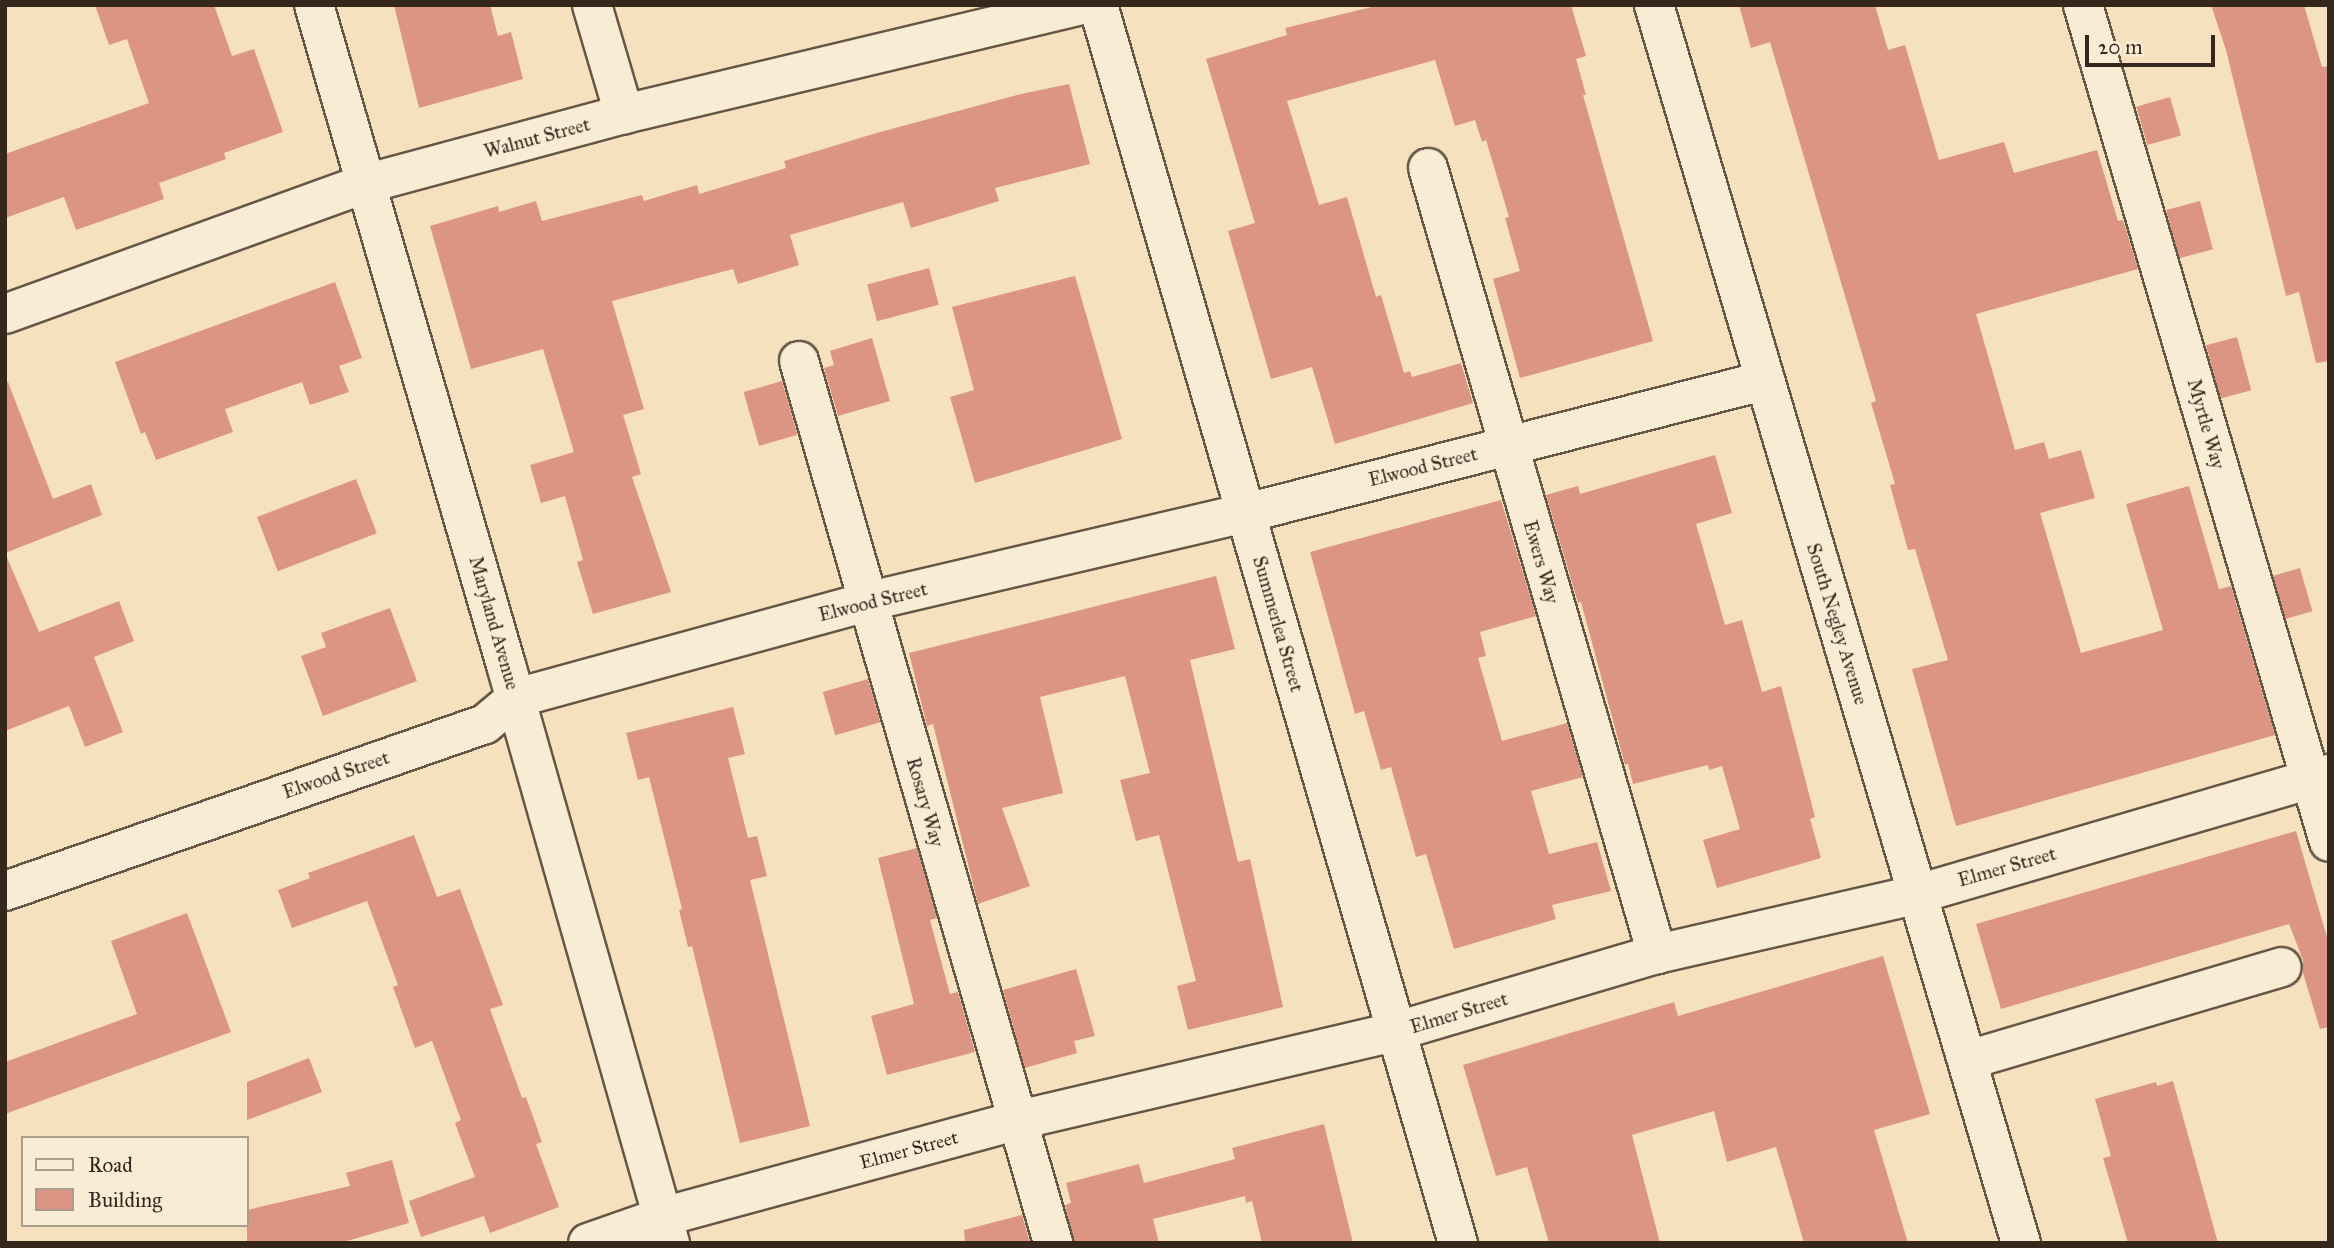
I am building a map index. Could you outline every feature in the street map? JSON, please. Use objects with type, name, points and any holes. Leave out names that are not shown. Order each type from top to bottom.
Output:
[{"type":"street","name":"Maryland Avenue","points":[[314,5],[516,698],[666,1230]]},
{"type":"street","points":[[592,5],[624,114]]},
{"type":"street","name":"Walnut Street","points":[[5,314],[365,184],[624,114],[1082,5]]},
{"type":"street","name":"Summerlea Street","points":[[1098,5],[1458,1243]]},
{"type":"street","name":"South Negley Avenue","points":[[1654,5],[1763,381],[2021,1243]]},
{"type":"street","name":"Myrtle Way","points":[[2083,5],[2319,776],[2329,842]]},
{"type":"street","name":"Ewers Way","points":[[1428,169],[1657,954]]},
{"type":"street","name":"Rosary Way","points":[[799,361],[866,602],[1053,1243]]},
{"type":"street","name":"Elwood Street","points":[[5,891],[485,724],[516,698],[866,602],[1246,513],[1763,381]]},
{"type":"street","name":"Elmer Street","points":[[588,1243],[666,1230],[1018,1119],[1397,1031],[1657,954],[1918,894],[2319,776]]},
{"type":"street","points":[[1968,1060],[2282,967]]},
{"type":"building","points":[[95,5],[214,5],[232,56],[254,49],[283,132],[224,153],[226,159],[159,183],[164,199],[76,230],[64,197],[5,218],[5,154],[149,103],[127,39],[109,45]]},
{"type":"building","points":[[394,5],[490,5],[498,36],[511,32],[523,79],[419,108]]},
{"type":"building","points":[[1380,5],[1571,5],[1586,56],[1576,59],[1586,95],[1583,95],[1653,341],[1520,378],[1493,279],[1520,271],[1505,218],[1509,217],[1486,140],[1482,142],[1475,120],[1455,126],[1435,60],[1287,101],[1319,205],[1347,197],[1376,297],[1381,295],[1404,373],[1410,371],[1412,377],[1461,363],[1473,403],[1335,444],[1312,367],[1271,379],[1228,231],[1255,223],[1206,59],[1287,35],[1285,28]]},
{"type":"building","points":[[1739,5],[1875,5],[1888,50],[1905,45],[1939,160],[2004,142],[2014,173],[2097,150],[2118,221],[2123,220],[2138,269],[1976,314],[2015,450],[2044,442],[2049,459],[2081,450],[2095,498],[2040,513],[2081,653],[2163,630],[2126,504],[2189,486],[2219,589],[2231,586],[2275,735],[1956,826],[1912,669],[1948,660],[1915,549],[1908,550],[1890,485],[1895,484],[1871,403],[1876,401],[1770,42],[1751,48]]},
{"type":"building","points":[[2211,5],[2304,5],[2322,67],[2329,66],[2329,361],[2316,363],[2299,292],[2286,296],[2226,50]]},
{"type":"building","points":[[1069,84],[1090,164],[995,188],[999,201],[911,228],[903,202],[790,235],[799,265],[738,284],[733,269],[612,301],[644,409],[623,415],[641,474],[632,477],[671,592],[593,614],[577,562],[583,560],[565,496],[541,503],[530,465],[574,452],[543,349],[471,369],[430,226],[498,206],[499,212],[536,201],[542,221],[642,195],[644,201],[697,185],[699,194],[786,168],[784,161],[873,134],[1021,94]]},
{"type":"building","points":[[2170,97],[2181,135],[2147,145],[2136,107]]},
{"type":"building","points":[[2200,201],[2213,249],[2179,258],[2166,210]]},
{"type":"building","points":[[929,268],[939,305],[877,321],[867,285]]},
{"type":"building","points":[[1075,276],[1122,439],[975,483],[950,397],[974,390],[952,307]]},
{"type":"building","points":[[335,282],[362,358],[339,366],[349,392],[310,405],[302,382],[225,409],[233,432],[156,460],[145,432],[141,434],[115,362]]},
{"type":"building","points":[[2237,337],[2251,390],[2220,398],[2206,345]]},
{"type":"building","points":[[872,338],[890,401],[838,416],[824,368],[834,365],[830,351]]},
{"type":"building","points":[[782,381],[797,435],[759,446],[744,392]]},
{"type":"building","points":[[5,382],[8,382],[53,499],[91,484],[102,515],[5,553]]},
{"type":"building","points":[[1715,455],[1732,513],[1696,524],[1725,625],[1742,620],[1762,692],[1781,686],[1815,817],[1810,819],[1821,858],[1717,888],[1703,840],[1740,829],[1722,766],[1709,770],[1708,765],[1633,784],[1628,764],[1625,765],[1581,602],[1578,603],[1546,495],[1578,486],[1580,494]]},
{"type":"building","points":[[356,479],[377,533],[278,571],[257,517]]},
{"type":"building","points":[[1501,500],[1536,616],[1480,632],[1486,656],[1478,658],[1502,741],[1567,723],[1583,777],[1531,791],[1549,854],[1597,842],[1611,891],[1552,905],[1556,919],[1454,949],[1426,854],[1416,857],[1391,767],[1381,770],[1364,711],[1355,714],[1310,552]]},
{"type":"building","points":[[5,553],[39,632],[119,601],[134,641],[94,657],[123,732],[85,747],[69,706],[5,731]]},
{"type":"building","points":[[2300,568],[2312,611],[2285,619],[2273,576]]},
{"type":"building","points":[[1216,576],[1235,649],[1190,660],[1238,862],[1250,859],[1283,1007],[1188,1030],[1177,986],[1196,981],[1159,835],[1136,841],[1120,780],[1150,773],[1125,676],[1040,697],[1063,793],[1002,808],[1030,886],[978,904],[933,724],[927,726],[909,653]]},
{"type":"building","points":[[390,608],[417,681],[323,716],[301,656],[326,647],[321,633]]},
{"type":"building","points":[[868,679],[880,722],[835,735],[823,692]]},
{"type":"building","points":[[733,707],[745,754],[728,758],[748,838],[757,836],[767,876],[750,880],[810,1126],[740,1143],[692,946],[688,947],[679,910],[682,909],[649,777],[638,780],[626,733]]},
{"type":"building","points":[[2296,831],[2329,944],[2329,1027],[2320,1029],[2303,973],[2303,960],[2289,924],[2001,1009],[1976,924]]},
{"type":"building","points":[[414,835],[437,897],[460,889],[503,1005],[490,1009],[522,1098],[526,1097],[542,1142],[536,1144],[559,1207],[490,1233],[484,1216],[421,1237],[409,1201],[475,1177],[455,1123],[461,1120],[432,1041],[415,1048],[393,987],[398,985],[367,901],[292,928],[278,890],[310,878],[308,873]]},
{"type":"building","points":[[917,848],[937,918],[930,920],[950,994],[958,992],[975,1052],[887,1075],[871,1016],[914,1004],[878,858]]},
{"type":"building","points":[[187,913],[231,1032],[5,1114],[5,1062],[137,1014],[111,941]]},
{"type":"building","points":[[1883,956],[1930,1114],[1874,1130],[1908,1243],[1804,1243],[1776,1147],[1727,1162],[1714,1111],[1632,1135],[1660,1243],[1549,1243],[1527,1167],[1496,1176],[1463,1065],[1674,1002],[1678,1016]]},
{"type":"building","points":[[1076,969],[1095,1036],[1074,1041],[1077,1053],[1025,1068],[1003,990]]},
{"type":"building","points":[[309,1058],[322,1092],[247,1120],[247,1082]]},
{"type":"building","points":[[2173,1081],[2218,1243],[2128,1243],[2103,1158],[2111,1156],[2095,1099],[2156,1082],[2157,1086]]},
{"type":"building","points":[[1324,1124],[1353,1243],[1262,1243],[1252,1201],[1246,1203],[1245,1196],[1153,1219],[1159,1243],[1074,1243],[1065,1205],[1071,1203],[1066,1183],[1139,1164],[1144,1183],[1235,1159],[1232,1148]]},
{"type":"building","points":[[392,1160],[409,1223],[340,1243],[247,1243],[248,1210],[350,1186],[346,1173]]},
{"type":"building","points":[[1022,1215],[1030,1243],[965,1243],[964,1230]]}]
